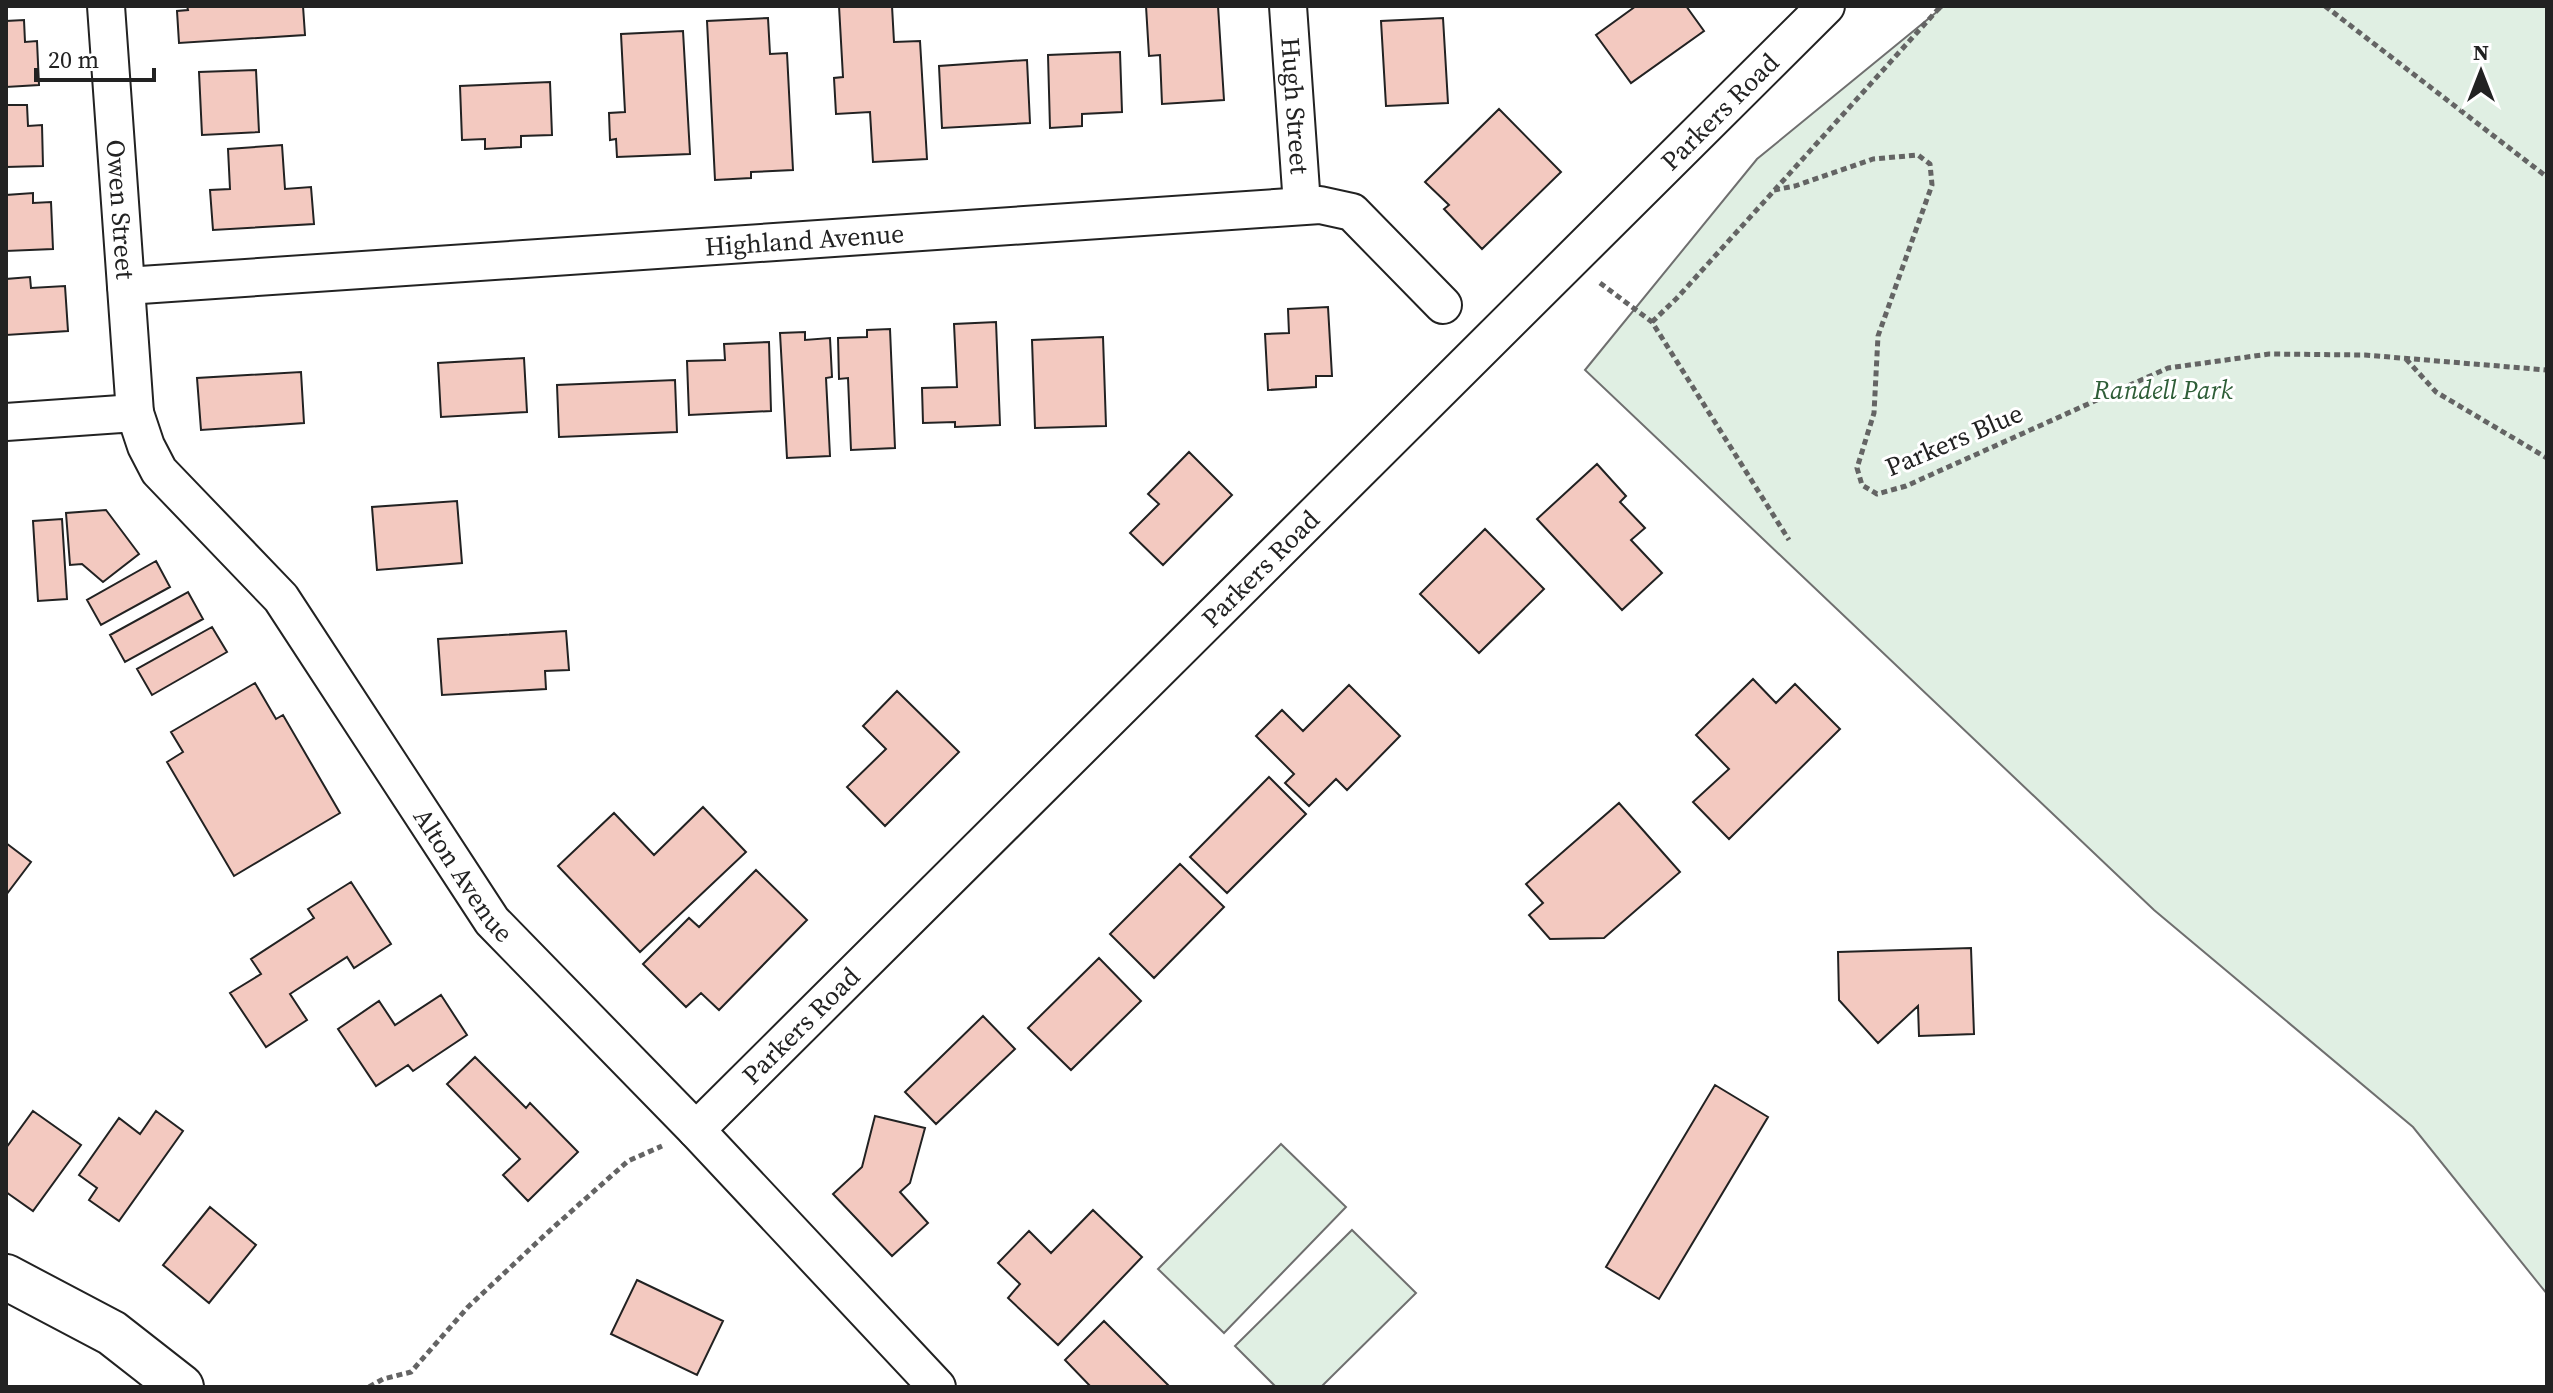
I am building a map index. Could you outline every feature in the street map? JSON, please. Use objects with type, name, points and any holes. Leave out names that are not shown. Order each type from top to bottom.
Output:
[{"type":"main road","points":[[6,1277],[112,1333],[181,1387]]},
{"type":"street","name":"Owen Street","points":[[106,6],[135,413]]},
{"type":"street","name":"Hugh Street","points":[[1288,6],[1302,205]]},
{"type":"street","name":"Parkers Road","points":[[696,1130],[1826,6]]},
{"type":"street","name":"Highland Avenue","points":[[126,286],[1302,205],[1335,207],[1352,212],[1443,305]]},
{"type":"street","name":"Alton Avenue","points":[[135,413],[146,446],[159,471],[281,598],[492,921],[696,1130],[937,1387]]},
{"type":"street","points":[[6,422],[135,413]]},
{"type":"path","points":[[1652,322],[1941,6]]},
{"type":"path","points":[[2325,6],[2547,177]]},
{"type":"path","name":"Parkers Blue","points":[[1774,190],[1795,186],[1873,159],[1918,155],[1930,164],[1932,185],[1878,336],[1874,413],[1857,468],[1862,485],[1877,494],[1906,486],[2168,368],[2269,354],[2406,359],[2547,370]]},
{"type":"path","points":[[1571,261],[1652,322],[1789,540]]},
{"type":"path","points":[[2406,359],[2436,392],[2547,458]]},
{"type":"path","points":[[369,1387],[383,1379],[411,1372],[468,1307],[628,1161],[696,1130]]},
{"type":"green space","name":"Randell Park","points":[[1944,6],[2547,6],[2547,1294],[2413,1127],[2154,910],[1585,370],[1757,159]]},
{"type":"green space","points":[[1281,1144],[1346,1207],[1224,1333],[1158,1269]]},
{"type":"green space","points":[[1352,1230],[1416,1293],[1321,1387],[1276,1387],[1235,1346]]},
{"type":"building","points":[[187,6],[303,6],[305,35],[179,43],[177,11],[188,10]]},
{"type":"building","points":[[839,6],[892,6],[894,42],[920,41],[927,159],[873,162],[870,112],[836,114],[834,78],[843,77]]},
{"type":"building","points":[[1146,6],[1218,6],[1224,100],[1162,104],[1160,55],[1149,56]]},
{"type":"building","points":[[1636,6],[1686,6],[1704,31],[1631,83],[1596,35]]},
{"type":"building","points":[[768,18],[770,54],[787,53],[793,170],[751,172],[751,178],[715,180],[707,21]]},
{"type":"building","points":[[1443,18],[1448,103],[1386,106],[1381,21]]},
{"type":"building","points":[[24,20],[25,42],[37,41],[39,85],[6,87],[6,21]]},
{"type":"building","points":[[683,31],[690,154],[617,157],[616,139],[610,140],[609,113],[625,112],[621,34]]},
{"type":"building","points":[[1120,52],[1122,112],[1082,114],[1082,126],[1050,128],[1048,55]]},
{"type":"building","points":[[1027,60],[1030,123],[942,128],[939,66]]},
{"type":"building","points":[[256,70],[259,132],[202,135],[199,72]]},
{"type":"building","points":[[550,82],[552,135],[521,136],[521,147],[485,149],[485,139],[462,140],[460,86]]},
{"type":"building","points":[[6,105],[27,105],[28,126],[42,125],[43,166],[6,167]]},
{"type":"building","points":[[1499,109],[1561,172],[1482,249],[1444,209],[1449,205],[1425,182]]},
{"type":"building","points":[[282,145],[285,189],[311,187],[314,224],[213,230],[210,190],[230,189],[228,149]]},
{"type":"building","points":[[33,193],[33,203],[51,202],[53,249],[6,251],[6,195]]},
{"type":"building","points":[[30,277],[31,288],[65,286],[68,331],[6,335],[6,279]]},
{"type":"building","points":[[1328,307],[1332,376],[1316,376],[1316,387],[1268,390],[1265,334],[1289,333],[1288,309]]},
{"type":"building","points":[[996,322],[1000,425],[955,427],[955,422],[923,423],[922,388],[957,387],[954,324]]},
{"type":"building","points":[[890,329],[895,448],[851,450],[848,378],[839,379],[838,338],[867,337],[867,330]]},
{"type":"building","points":[[805,332],[805,340],[830,338],[832,377],[826,378],[830,456],[787,458],[780,333]]},
{"type":"building","points":[[1103,337],[1106,426],[1035,428],[1032,340]]},
{"type":"building","points":[[769,342],[771,411],[689,415],[687,361],[725,360],[724,344]]},
{"type":"building","points":[[524,358],[527,412],[441,417],[438,363]]},
{"type":"building","points":[[301,372],[304,423],[201,430],[197,378]]},
{"type":"building","points":[[675,380],[677,432],[559,437],[557,385]]},
{"type":"building","points":[[1189,452],[1232,495],[1163,565],[1130,533],[1159,504],[1148,494]]},
{"type":"building","points":[[1597,464],[1626,496],[1620,502],[1645,528],[1631,540],[1662,573],[1622,610],[1537,519]]},
{"type":"building","points":[[457,501],[462,563],[377,570],[372,507]]},
{"type":"building","points":[[106,510],[139,554],[103,582],[82,564],[70,565],[66,513]]},
{"type":"building","points":[[62,519],[67,599],[38,601],[33,521]]},
{"type":"building","points":[[1485,529],[1544,589],[1479,653],[1420,594]]},
{"type":"building","points":[[156,561],[170,587],[101,625],[87,600]]},
{"type":"building","points":[[188,592],[203,619],[125,662],[110,635]]},
{"type":"building","points":[[212,627],[227,652],[152,695],[137,669]]},
{"type":"building","points":[[566,631],[569,670],[545,671],[546,689],[442,695],[438,639]]},
{"type":"building","points":[[1753,679],[1776,703],[1795,684],[1840,729],[1729,839],[1693,802],[1729,769],[1696,735]]},
{"type":"building","points":[[255,683],[276,719],[283,715],[340,813],[234,876],[167,762],[183,752],[171,732]]},
{"type":"building","points":[[1349,685],[1400,736],[1347,790],[1336,779],[1309,806],[1285,783],[1294,774],[1256,736],[1282,710],[1303,731]]},
{"type":"building","points":[[897,691],[959,752],[885,826],[847,787],[886,749],[863,726]]},
{"type":"building","points":[[1269,777],[1306,814],[1227,893],[1190,857]]},
{"type":"building","points":[[1619,803],[1680,872],[1604,938],[1550,939],[1529,915],[1543,903],[1526,884]]},
{"type":"building","points":[[703,807],[746,852],[640,952],[558,866],[614,813],[654,855]]},
{"type":"building","points":[[6,843],[31,862],[6,895]]},
{"type":"building","points":[[1180,864],[1224,907],[1154,978],[1110,934]]},
{"type":"building","points":[[756,870],[807,920],[719,1010],[701,993],[686,1007],[643,964],[689,918],[699,927]]},
{"type":"building","points":[[351,882],[391,944],[354,968],[347,957],[290,994],[307,1020],[266,1047],[230,993],[261,974],[251,959],[314,918],[308,909]]},
{"type":"building","points":[[1971,948],[1974,1034],[1919,1036],[1918,1006],[1878,1043],[1839,1000],[1838,952]]},
{"type":"building","points":[[1099,958],[1141,1001],[1071,1070],[1028,1028]]},
{"type":"building","points":[[441,995],[467,1035],[413,1071],[408,1065],[376,1086],[338,1029],[379,1001],[395,1025]]},
{"type":"building","points":[[983,1016],[1015,1049],[936,1124],[905,1092]]},
{"type":"building","points":[[475,1057],[526,1108],[530,1103],[578,1152],[528,1201],[503,1175],[520,1159],[447,1084]]},
{"type":"building","points":[[1715,1085],[1768,1117],[1659,1299],[1606,1267]]},
{"type":"building","points":[[33,1111],[81,1145],[33,1211],[6,1192],[6,1148]]},
{"type":"building","points":[[156,1111],[183,1131],[119,1221],[89,1200],[97,1188],[79,1175],[119,1118],[140,1134]]},
{"type":"building","points":[[875,1116],[925,1128],[910,1183],[900,1192],[928,1223],[892,1256],[833,1194],[862,1167]]},
{"type":"building","points":[[210,1207],[256,1245],[209,1303],[163,1265]]},
{"type":"building","points":[[1093,1210],[1142,1257],[1058,1345],[1008,1298],[1020,1284],[998,1263],[1029,1231],[1051,1253]]},
{"type":"building","points":[[637,1280],[723,1321],[697,1375],[611,1334]]},
{"type":"building","points":[[1104,1321],[1170,1387],[1091,1387],[1065,1360]]}]
